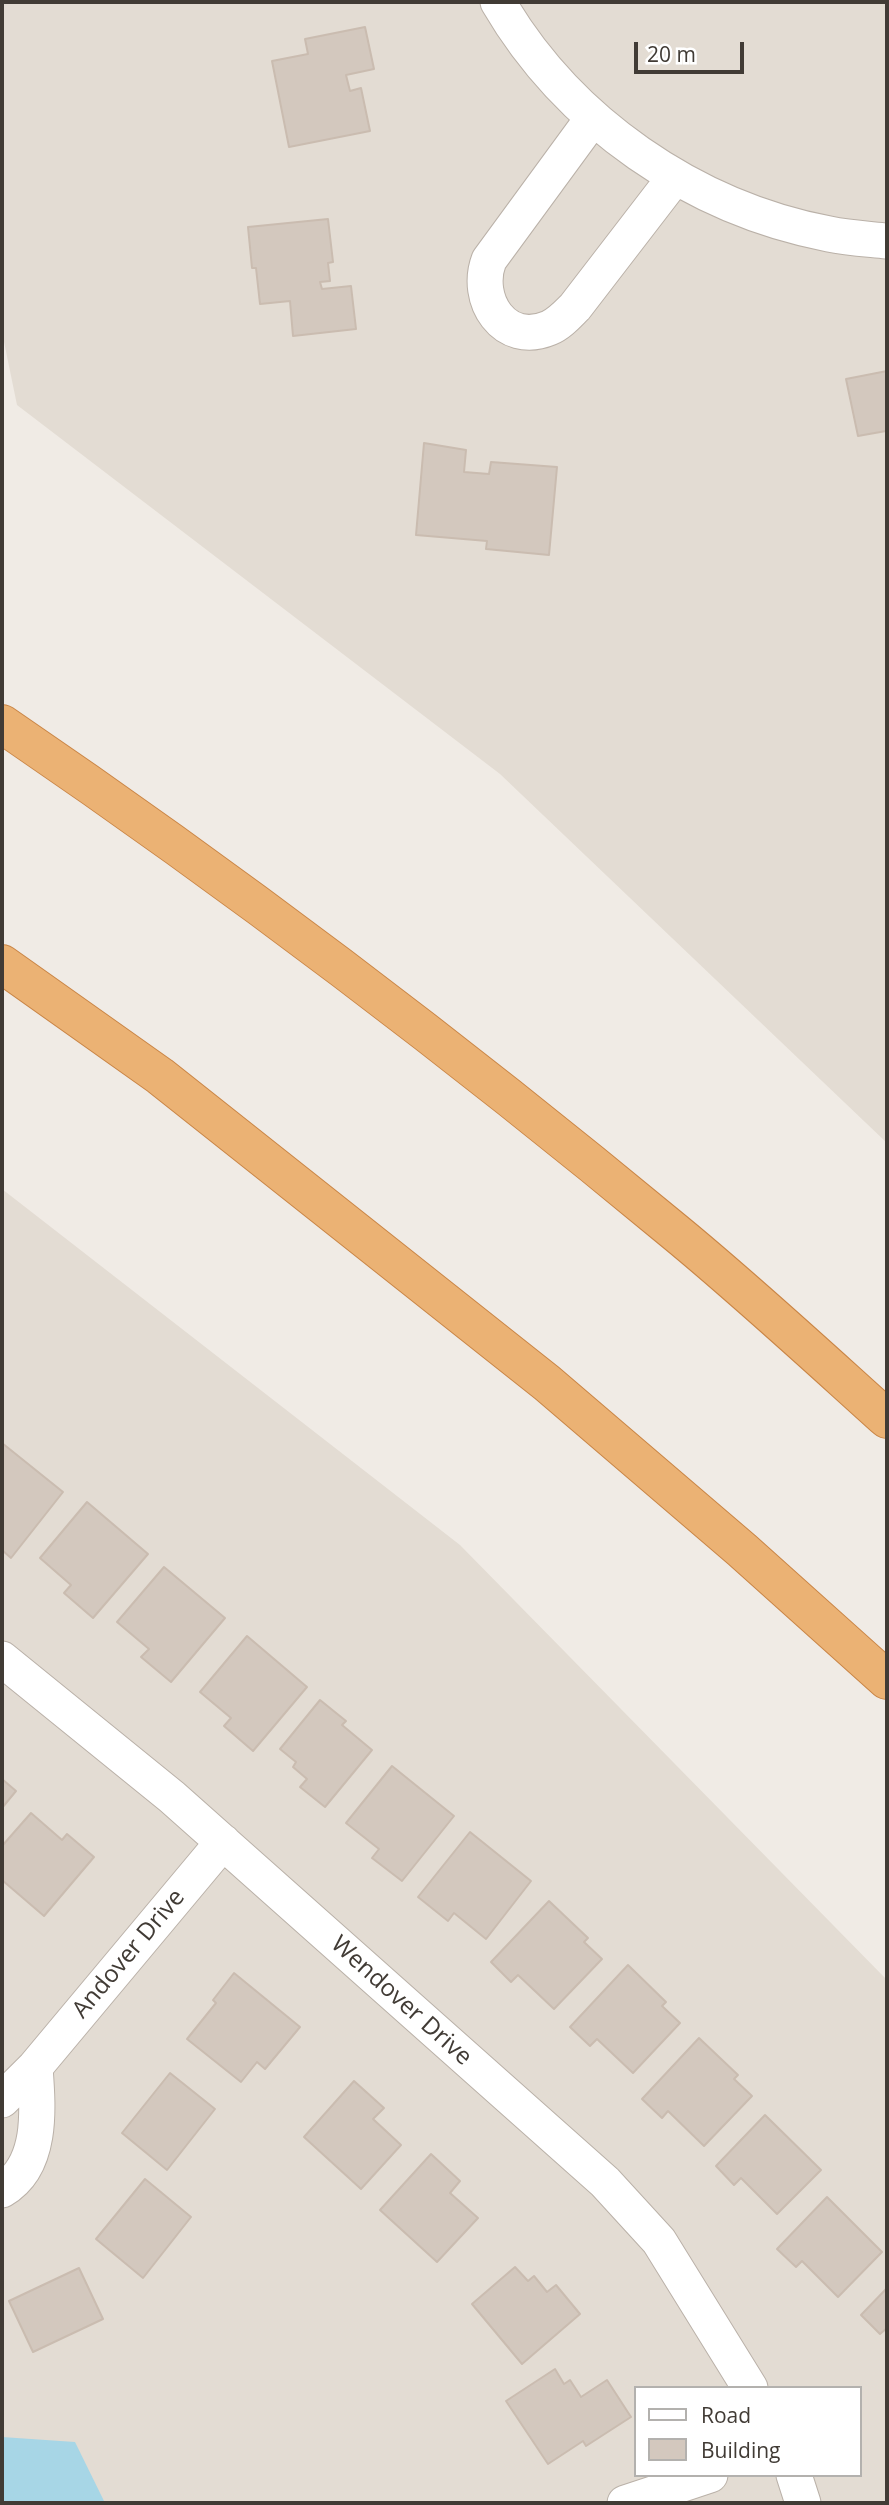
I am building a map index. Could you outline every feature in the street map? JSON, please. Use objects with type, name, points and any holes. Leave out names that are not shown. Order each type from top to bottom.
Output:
[{"type":"highway","points":[[2,724],[120,804],[468,1064],[677,1233],[887,1419]]},
{"type":"highway","points":[[2,964],[160,1076],[547,1383],[742,1550],[887,1680]]},
{"type":"street","points":[[498,2],[545,68],[593,118],[675,177],[756,214],[829,234],[887,241]]},
{"type":"street","points":[[593,118],[489,260],[484,290],[490,309],[505,324],[518,331],[534,332],[559,322],[575,307],[675,177]]},
{"type":"street","name":"Wendover Drive","points":[[2,1659],[223,1842],[633,2210],[686,2280],[749,2386]]},
{"type":"street","name":"Andover Drive","points":[[2,2100],[35,2067],[223,1842]]},
{"type":"street","points":[[2,2190],[21,2172],[32,2149],[37,2098],[35,2067]]},
{"type":"street","points":[[625,2503],[704,2477]]},
{"type":"street","points":[[795,2477],[803,2503]]},
{"type":"shaded area","points":[[2,2],[887,2],[887,1143],[500,774],[17,405],[2,332]]},
{"type":"shaded area","points":[[2,1189],[460,1545],[887,1980],[887,2503],[2,2503]]},
{"type":"water","points":[[2,2437],[75,2442],[105,2503],[2,2503]]},
{"type":"building","points":[[365,27],[374,69],[346,75],[350,91],[361,88],[370,131],[289,147],[272,61],[308,54],[305,39]]},
{"type":"building","points":[[328,219],[333,262],[328,263],[330,281],[320,282],[322,289],[351,286],[356,329],[293,336],[290,301],[260,304],[256,268],[252,268],[248,227]]},
{"type":"building","points":[[887,371],[887,439],[886,431],[858,436],[846,379]]},
{"type":"building","points":[[424,443],[466,450],[464,472],[489,474],[491,462],[557,467],[549,555],[486,549],[487,541],[416,535]]},
{"type":"building","points":[[2,1443],[63,1492],[11,1558],[2,1550]]},
{"type":"building","points":[[87,1502],[148,1554],[93,1618],[64,1593],[71,1585],[40,1558]]},
{"type":"building","points":[[164,1567],[225,1618],[171,1682],[141,1657],[149,1649],[117,1622]]},
{"type":"building","points":[[247,1636],[307,1687],[253,1751],[224,1726],[231,1718],[200,1692]]},
{"type":"building","points":[[320,1700],[346,1721],[342,1725],[372,1750],[325,1807],[300,1787],[307,1779],[293,1767],[296,1762],[280,1749]]},
{"type":"building","points":[[392,1766],[454,1816],[402,1881],[372,1858],[379,1849],[346,1823]]},
{"type":"building","points":[[2,1779],[16,1791],[2,1808]]},
{"type":"building","points":[[31,1813],[62,1840],[67,1834],[94,1857],[44,1916],[2,1880],[2,1846]]},
{"type":"building","points":[[470,1832],[531,1881],[486,1939],[454,1913],[448,1921],[418,1897]]},
{"type":"building","points":[[549,1901],[588,1938],[584,1942],[602,1959],[554,2009],[518,1975],[511,1982],[491,1962]]},
{"type":"building","points":[[628,1965],[666,2002],[662,2006],[680,2023],[633,2073],[597,2039],[590,2046],[570,2027]]},
{"type":"building","points":[[234,1973],[300,2027],[265,2069],[257,2062],[241,2082],[187,2039],[216,2003],[213,2000]]},
{"type":"building","points":[[699,2038],[738,2075],[734,2079],[752,2096],[704,2146],[668,2111],[662,2118],[642,2099]]},
{"type":"building","points":[[170,2073],[215,2109],[167,2170],[122,2133]]},
{"type":"building","points":[[354,2081],[384,2108],[373,2119],[401,2145],[361,2189],[304,2137]]},
{"type":"building","points":[[765,2115],[821,2170],[777,2214],[741,2178],[734,2185],[716,2166]]},
{"type":"building","points":[[431,2154],[460,2181],[450,2193],[478,2218],[437,2262],[380,2210]]},
{"type":"building","points":[[145,2179],[191,2217],[143,2278],[96,2239]]},
{"type":"building","points":[[827,2197],[882,2252],[838,2297],[802,2261],[796,2267],[777,2249]]},
{"type":"building","points":[[515,2267],[528,2281],[534,2276],[547,2292],[556,2285],[580,2314],[522,2364],[472,2304]]},
{"type":"building","points":[[79,2268],[103,2319],[33,2352],[9,2301]]},
{"type":"building","points":[[887,2288],[887,2328],[880,2334],[861,2315]]},
{"type":"building","points":[[555,2369],[564,2384],[570,2380],[581,2397],[607,2380],[631,2417],[586,2446],[583,2441],[548,2464],[506,2401]]}]
